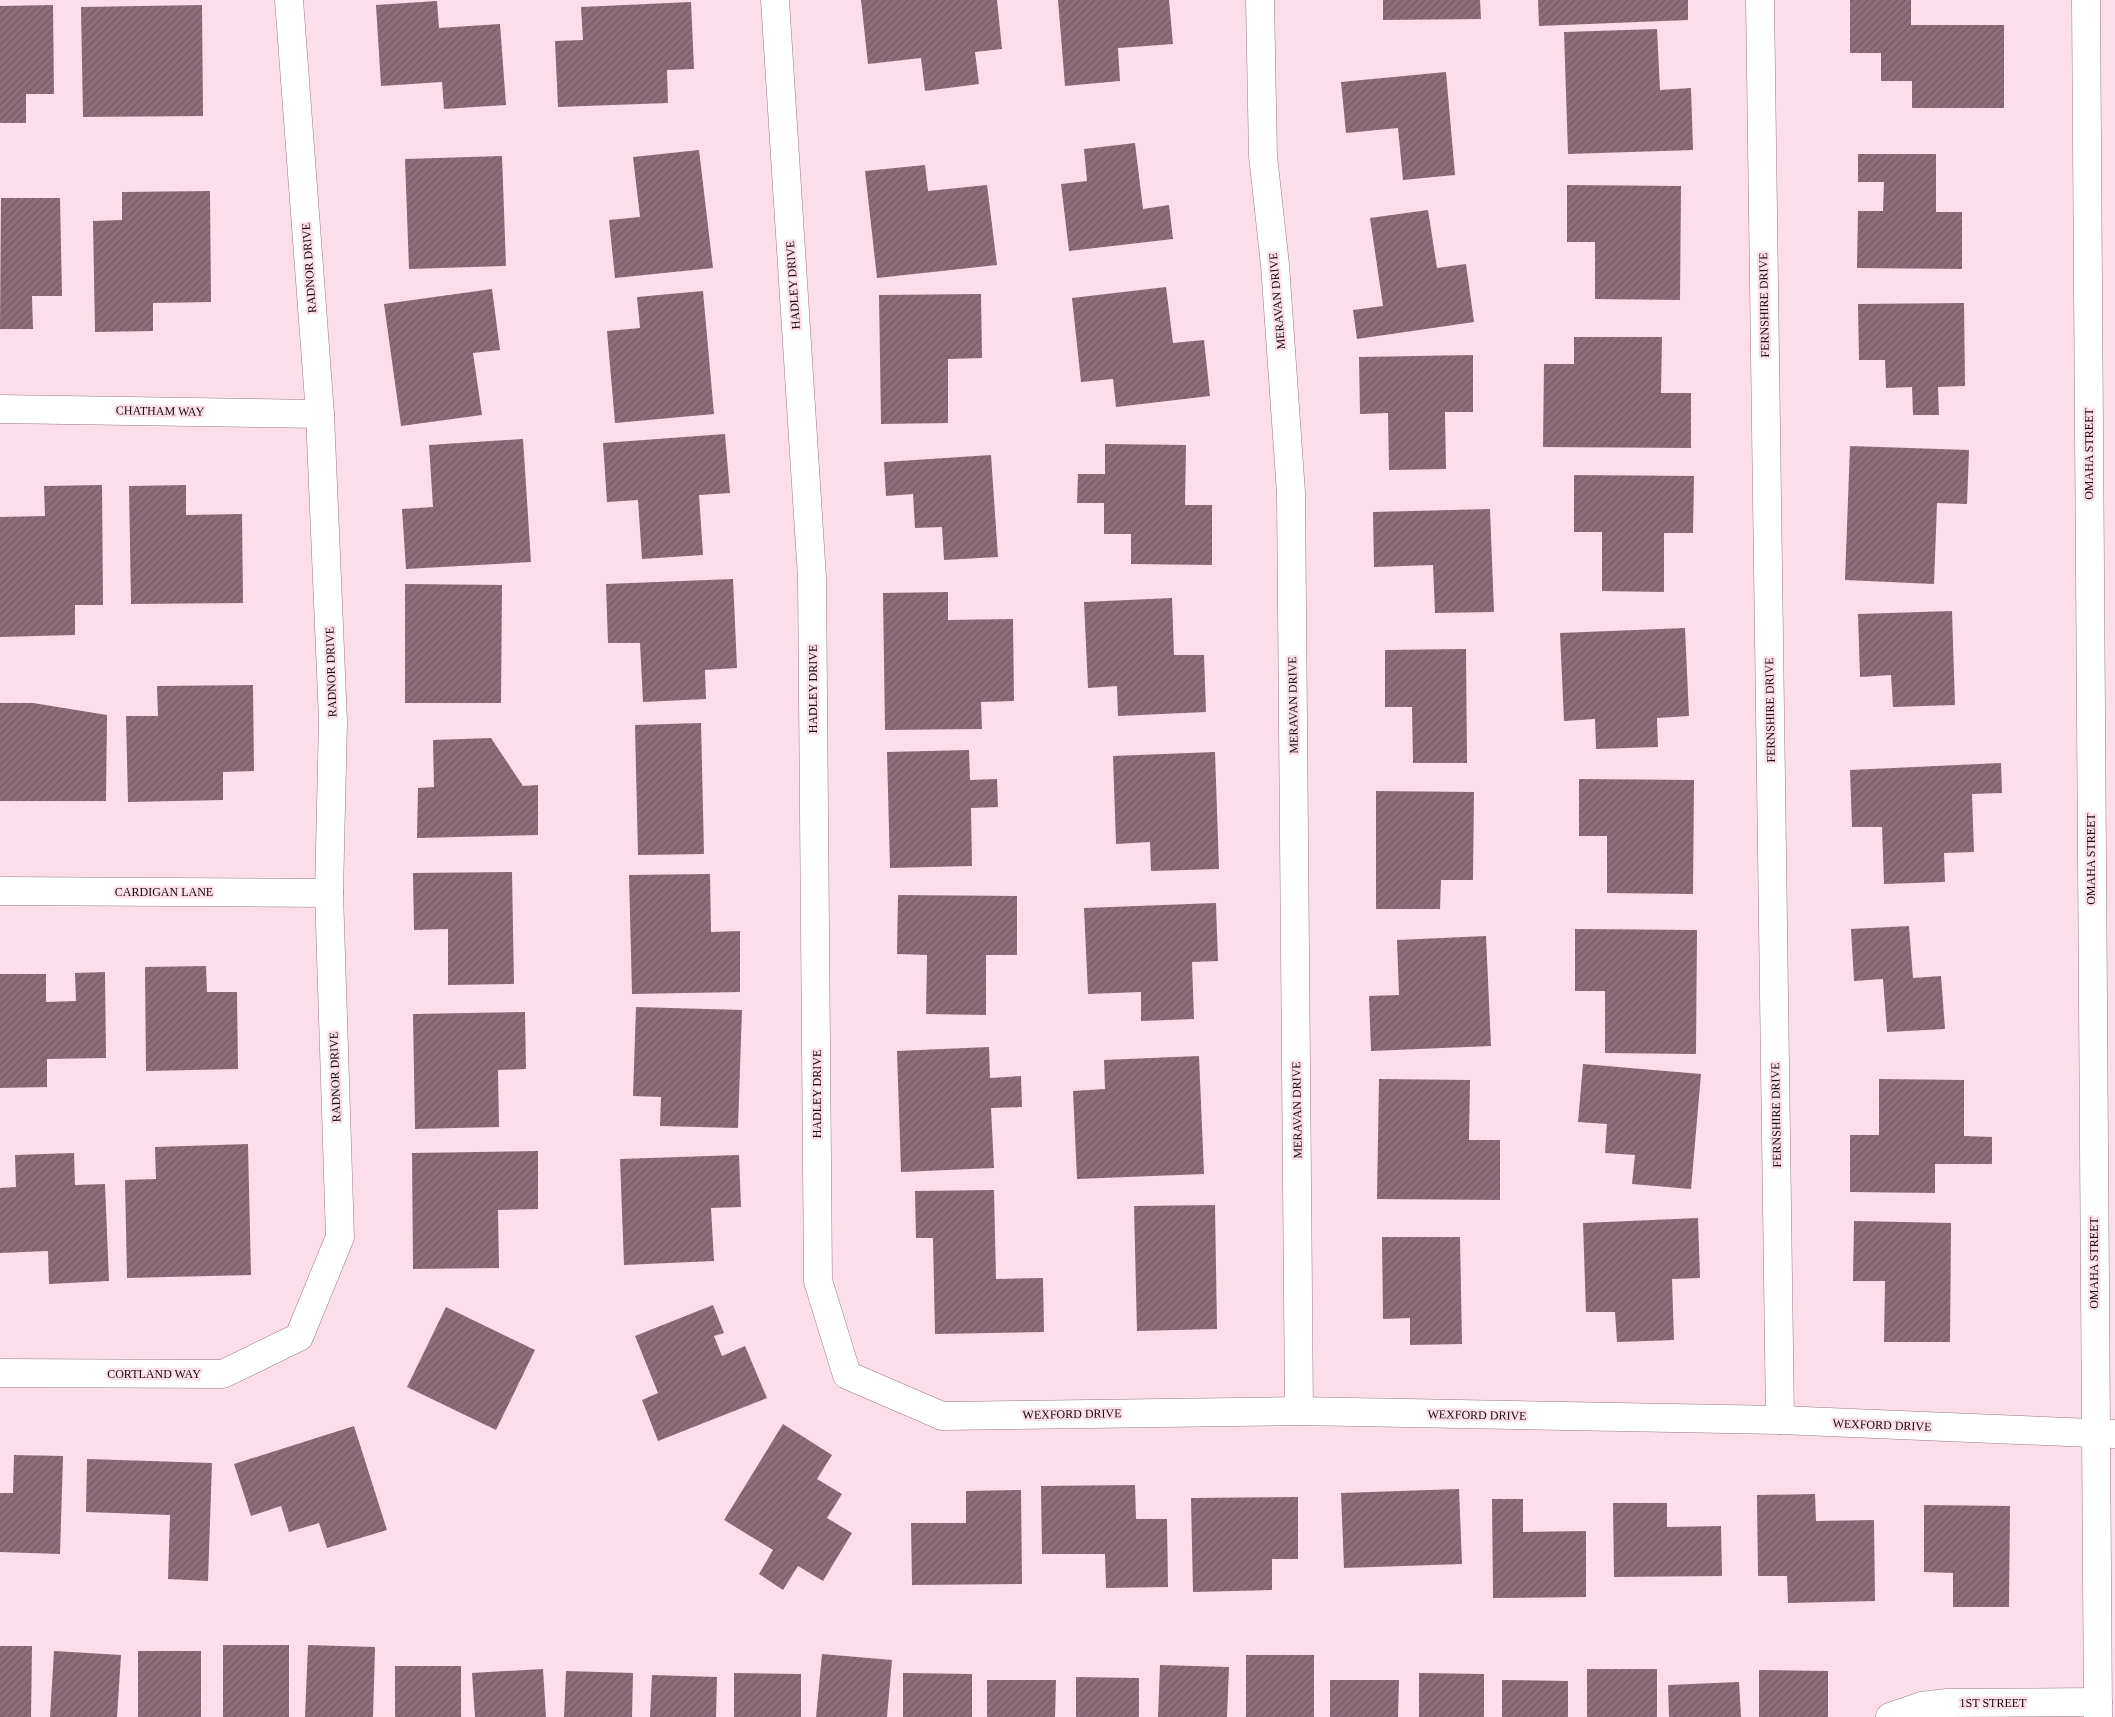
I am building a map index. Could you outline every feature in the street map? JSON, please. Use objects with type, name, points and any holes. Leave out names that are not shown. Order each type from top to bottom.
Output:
[{"type":"street","name":"RADNOR DRIVE","points":[[289,0],[320,414],[333,721],[329,893],[340,1237],[299,1337]]},
{"type":"street","name":"HADLEY DRIVE","points":[[775,0],[812,578],[818,1281],[847,1375]]},
{"type":"street","name":"MERAVAN DRIVE","points":[[1260,0],[1263,156],[1275,265],[1291,493],[1299,1411]]},
{"type":"street","name":"FERNSHIRE DRIVE","points":[[1760,0],[1780,1420]]},
{"type":"street","name":"OMAHA STREET","points":[[2086,0],[2105,1434],[2098,1710]]},
{"type":"street","name":"CHATHAM WAY","points":[[0,409],[320,414]]},
{"type":"street","name":"CARDIGAN LANE","points":[[0,892],[329,893]]},
{"type":"street","name":"CORTLAND WAY","points":[[0,1373],[223,1374],[299,1337]]},
{"type":"street","name":"WEXFORD DRIVE","points":[[847,1375],[942,1416],[1299,1411],[1780,1420],[2105,1434]]},
{"type":"street","name":"1ST STREET","points":[[1890,1717],[1922,1706],[1947,1703],[2098,1710]]},
{"type":"building","points":[[861,0],[997,0],[1002,49],[975,52],[979,84],[925,91],[921,58],[868,64]]},
{"type":"building","points":[[1058,0],[1169,0],[1173,44],[1118,48],[1120,81],[1065,86]]},
{"type":"building","points":[[1383,0],[1480,0],[1481,19],[1383,20]]},
{"type":"building","points":[[1538,0],[1688,0],[1688,20],[1539,26]]},
{"type":"building","points":[[1850,0],[1911,0],[1911,25],[2004,25],[2004,108],[1912,108],[1912,81],[1881,81],[1881,53],[1850,53]]},
{"type":"building","points":[[437,1],[439,28],[500,24],[506,105],[444,109],[442,82],[381,86],[376,5]]},
{"type":"building","points":[[691,2],[694,69],[667,70],[668,103],[558,107],[555,41],[583,40],[581,7]]},
{"type":"building","points":[[53,5],[54,94],[26,94],[26,123],[0,123],[0,6]]},
{"type":"building","points":[[202,5],[203,116],[83,117],[81,7]]},
{"type":"building","points":[[1657,29],[1660,90],[1691,88],[1693,150],[1568,154],[1564,32]]},
{"type":"building","points":[[1446,72],[1455,175],[1403,180],[1398,128],[1346,133],[1341,82]]},
{"type":"building","points":[[1135,143],[1143,209],[1169,205],[1173,239],[1069,251],[1061,184],[1087,181],[1084,149]]},
{"type":"building","points":[[699,150],[713,268],[615,278],[609,220],[640,217],[633,157]]},
{"type":"building","points":[[1858,154],[1936,154],[1936,212],[1962,212],[1962,269],[1857,268],[1858,211],[1883,211],[1884,182],[1858,182]]},
{"type":"building","points":[[502,156],[506,266],[409,269],[405,159]]},
{"type":"building","points":[[925,165],[928,191],[987,185],[997,265],[877,278],[865,171]]},
{"type":"building","points":[[1567,185],[1681,186],[1680,300],[1595,299],[1595,242],[1567,242]]},
{"type":"building","points":[[210,191],[211,302],[153,303],[153,331],[95,332],[93,221],[122,220],[122,192]]},
{"type":"building","points":[[1,198],[60,198],[62,296],[32,296],[33,329],[0,329]]},
{"type":"building","points":[[1428,210],[1437,268],[1466,264],[1474,322],[1357,339],[1353,310],[1383,306],[1370,218]]},
{"type":"building","points":[[1166,287],[1173,343],[1204,340],[1210,396],[1116,407],[1113,379],[1081,382],[1072,298]]},
{"type":"building","points":[[492,289],[500,350],[473,353],[482,415],[401,426],[384,304]]},
{"type":"building","points":[[703,291],[714,414],[615,423],[607,331],[640,328],[637,297]]},
{"type":"building","points":[[981,294],[982,358],[948,359],[948,423],[881,424],[879,295]]},
{"type":"building","points":[[1964,303],[1965,386],[1938,387],[1939,415],[1913,415],[1912,387],[1886,388],[1885,360],[1859,360],[1858,304]]},
{"type":"building","points":[[1574,337],[1662,337],[1661,393],[1691,393],[1691,448],[1543,447],[1544,364],[1574,364]]},
{"type":"building","points":[[1473,355],[1473,412],[1445,412],[1446,469],[1389,470],[1388,413],[1360,414],[1359,357]]},
{"type":"building","points":[[725,434],[730,493],[699,495],[703,555],[642,559],[638,500],[607,502],[603,443]]},
{"type":"building","points":[[523,439],[531,562],[406,569],[402,509],[433,507],[429,445]]},
{"type":"building","points":[[1105,444],[1186,445],[1185,505],[1212,505],[1212,565],[1131,564],[1131,534],[1104,534],[1104,503],[1077,503],[1078,474],[1105,474]]},
{"type":"building","points":[[1850,446],[1969,450],[1967,504],[1937,503],[1934,584],[1845,580]]},
{"type":"building","points":[[991,455],[998,557],[944,560],[942,527],[915,528],[913,494],[886,496],[884,462]]},
{"type":"building","points":[[1574,475],[1694,476],[1693,533],[1664,533],[1664,592],[1602,591],[1602,532],[1574,532]]},
{"type":"building","points":[[102,485],[103,605],[75,605],[75,635],[0,637],[0,517],[45,516],[44,486]]},
{"type":"building","points":[[186,485],[186,515],[242,514],[243,603],[131,604],[129,486]]},
{"type":"building","points":[[1490,509],[1494,612],[1435,613],[1433,565],[1374,567],[1373,512]]},
{"type":"building","points":[[733,579],[737,668],[705,670],[706,699],[643,702],[640,643],[608,643],[606,584]]},
{"type":"building","points":[[405,584],[502,585],[501,703],[405,703]]},
{"type":"building","points":[[948,592],[948,620],[1013,619],[1014,701],[981,702],[982,729],[885,730],[883,593]]},
{"type":"building","points":[[1172,598],[1174,655],[1204,655],[1206,712],[1118,716],[1117,686],[1088,688],[1084,602]]},
{"type":"building","points":[[1952,611],[1955,705],[1893,707],[1891,675],[1860,677],[1858,614]]},
{"type":"building","points":[[1685,628],[1689,716],[1657,718],[1658,747],[1596,749],[1595,719],[1564,721],[1560,633]]},
{"type":"building","points":[[1466,649],[1467,763],[1413,763],[1412,707],[1385,707],[1385,650]]},
{"type":"building","points":[[253,685],[254,771],[223,772],[223,800],[128,802],[126,716],[158,716],[157,686]]},
{"type":"building","points":[[0,703],[33,703],[107,715],[106,801],[0,801]]},
{"type":"building","points":[[701,723],[704,854],[638,855],[635,725]]},
{"type":"building","points":[[491,738],[523,786],[538,785],[538,835],[417,838],[418,788],[434,787],[433,740]]},
{"type":"building","points":[[969,750],[970,780],[997,779],[998,807],[971,808],[972,866],[890,868],[887,752]]},
{"type":"building","points":[[1215,752],[1219,869],[1151,871],[1150,842],[1116,844],[1113,756]]},
{"type":"building","points":[[2001,763],[2002,793],[1972,794],[1974,852],[1944,853],[1945,882],[1884,884],[1882,827],[1852,827],[1850,770]]},
{"type":"building","points":[[1579,779],[1694,780],[1693,894],[1607,893],[1607,836],[1579,836]]},
{"type":"building","points":[[1376,791],[1474,792],[1473,880],[1441,880],[1440,909],[1376,909]]},
{"type":"building","points":[[512,872],[514,984],[448,985],[448,929],[414,930],[413,873]]},
{"type":"building","points":[[710,874],[711,932],[740,931],[740,992],[632,994],[629,875]]},
{"type":"building","points":[[898,895],[1017,896],[1017,955],[986,955],[986,1015],[926,1014],[927,955],[897,954]]},
{"type":"building","points":[[1216,903],[1218,961],[1192,962],[1194,1019],[1141,1021],[1141,992],[1088,994],[1084,908]]},
{"type":"building","points":[[1909,926],[1913,978],[1941,976],[1945,1029],[1887,1032],[1883,979],[1854,981],[1851,929]]},
{"type":"building","points":[[1575,929],[1697,930],[1696,1054],[1605,1053],[1605,991],[1575,991]]},
{"type":"building","points":[[1486,936],[1491,1046],[1371,1051],[1369,996],[1399,995],[1397,940]]},
{"type":"building","points":[[206,966],[207,992],[237,992],[238,1069],[146,1071],[145,967]]},
{"type":"building","points":[[105,972],[106,1058],[47,1059],[47,1087],[0,1088],[0,974],[46,974],[46,1002],[76,1001],[75,973]]},
{"type":"building","points":[[636,1007],[742,1010],[738,1128],[660,1126],[661,1097],[633,1096]]},
{"type":"building","points":[[525,1012],[526,1069],[498,1070],[499,1127],[415,1129],[413,1014]]},
{"type":"building","points":[[989,1047],[990,1078],[1021,1076],[1022,1107],[991,1108],[994,1168],[901,1172],[897,1051]]},
{"type":"building","points":[[1199,1056],[1204,1174],[1077,1179],[1073,1091],[1105,1089],[1104,1060]]},
{"type":"building","points":[[1583,1064],[1701,1074],[1691,1189],[1632,1184],[1635,1155],[1605,1153],[1607,1124],[1578,1122]]},
{"type":"building","points":[[1379,1079],[1470,1080],[1469,1140],[1500,1140],[1500,1200],[1377,1199]]},
{"type":"building","points":[[1879,1079],[1964,1080],[1964,1136],[1992,1137],[1992,1164],[1935,1164],[1935,1193],[1850,1192],[1850,1135],[1879,1135]]},
{"type":"building","points":[[248,1144],[251,1275],[127,1278],[125,1180],[156,1179],[155,1147]]},
{"type":"building","points":[[538,1151],[538,1209],[498,1210],[499,1268],[413,1269],[412,1153]]},
{"type":"building","points":[[74,1153],[75,1185],[105,1184],[109,1281],[49,1284],[48,1251],[0,1253],[0,1188],[16,1187],[15,1155]]},
{"type":"building","points":[[739,1155],[741,1207],[711,1208],[714,1261],[624,1265],[620,1159]]},
{"type":"building","points":[[994,1190],[996,1279],[1043,1278],[1044,1332],[935,1334],[933,1238],[916,1238],[915,1191]]},
{"type":"building","points":[[1215,1205],[1217,1329],[1137,1331],[1134,1206]]},
{"type":"building","points":[[1698,1218],[1700,1278],[1672,1279],[1674,1340],[1617,1342],[1615,1312],[1586,1312],[1583,1223]]},
{"type":"building","points":[[1854,1221],[1951,1223],[1950,1342],[1884,1342],[1885,1281],[1853,1281]]},
{"type":"building","points":[[1382,1237],[1460,1237],[1462,1344],[1410,1345],[1410,1318],[1383,1319]]},
{"type":"building","points":[[713,1305],[724,1333],[714,1336],[722,1356],[745,1346],[767,1398],[658,1441],[642,1400],[658,1393],[635,1336]]},
{"type":"building","points":[[446,1307],[535,1350],[496,1430],[407,1387]]},
{"type":"building","points":[[783,1424],[832,1455],[817,1479],[842,1494],[827,1518],[852,1533],[823,1581],[798,1566],[783,1590],[759,1574],[773,1550],[724,1520]]},
{"type":"building","points":[[354,1426],[387,1530],[327,1548],[319,1523],[289,1532],[281,1506],[251,1516],[234,1464]]},
{"type":"building","points":[[14,1455],[63,1456],[60,1554],[0,1552],[0,1493],[13,1493]]},
{"type":"building","points":[[87,1459],[212,1463],[208,1581],[168,1579],[170,1515],[86,1512]]},
{"type":"building","points":[[1135,1485],[1136,1519],[1167,1519],[1168,1587],[1106,1588],[1105,1554],[1042,1554],[1041,1486]]},
{"type":"building","points":[[1459,1489],[1462,1564],[1344,1568],[1341,1493]]},
{"type":"building","points":[[1021,1490],[1022,1584],[912,1585],[911,1523],[966,1523],[966,1491]]},
{"type":"building","points":[[1815,1494],[1816,1521],[1874,1520],[1875,1601],[1788,1603],[1787,1576],[1758,1576],[1757,1495]]},
{"type":"building","points":[[1298,1497],[1298,1559],[1272,1559],[1272,1590],[1193,1592],[1191,1498]]},
{"type":"building","points":[[1492,1499],[1523,1499],[1523,1532],[1586,1531],[1586,1597],[1493,1598]]},
{"type":"building","points":[[1613,1503],[1667,1503],[1667,1527],[1721,1526],[1722,1576],[1614,1577]]},
{"type":"building","points":[[1924,1505],[2010,1506],[2009,1607],[1953,1607],[1953,1573],[1924,1572]]},
{"type":"building","points":[[223,1645],[289,1645],[289,1717],[223,1717]]},
{"type":"building","points":[[308,1645],[375,1647],[373,1717],[305,1717]]},
{"type":"building","points":[[0,1646],[32,1646],[31,1717],[0,1717]]},
{"type":"building","points":[[54,1651],[121,1655],[117,1717],[50,1717]]},
{"type":"building","points":[[138,1651],[201,1651],[201,1717],[138,1717]]},
{"type":"building","points":[[822,1654],[892,1660],[887,1717],[816,1717]]},
{"type":"building","points":[[1246,1655],[1314,1655],[1314,1717],[1246,1717]]},
{"type":"building","points":[[1160,1665],[1229,1667],[1227,1717],[1158,1717]]},
{"type":"building","points":[[395,1666],[461,1666],[461,1717],[395,1717]]},
{"type":"building","points":[[543,1669],[546,1717],[475,1717],[472,1673]]},
{"type":"building","points":[[1587,1669],[1657,1669],[1657,1717],[1587,1717]]},
{"type":"building","points":[[1759,1670],[1828,1671],[1828,1717],[1759,1717]]},
{"type":"building","points":[[566,1671],[633,1673],[632,1717],[564,1717]]},
{"type":"building","points":[[734,1673],[801,1674],[801,1717],[734,1717]]},
{"type":"building","points":[[903,1673],[972,1674],[972,1717],[903,1717]]},
{"type":"building","points":[[1419,1673],[1484,1674],[1484,1717],[1419,1717]]},
{"type":"building","points":[[652,1675],[717,1677],[716,1717],[650,1717]]},
{"type":"building","points":[[1076,1677],[1139,1678],[1139,1717],[1076,1717]]},
{"type":"building","points":[[987,1680],[1056,1680],[1055,1717],[987,1717]]},
{"type":"building","points":[[1330,1680],[1399,1680],[1398,1717],[1330,1717]]},
{"type":"building","points":[[1502,1680],[1568,1681],[1568,1717],[1502,1717]]},
{"type":"building","points":[[1739,1682],[1741,1717],[1669,1717],[1668,1685]]}]
